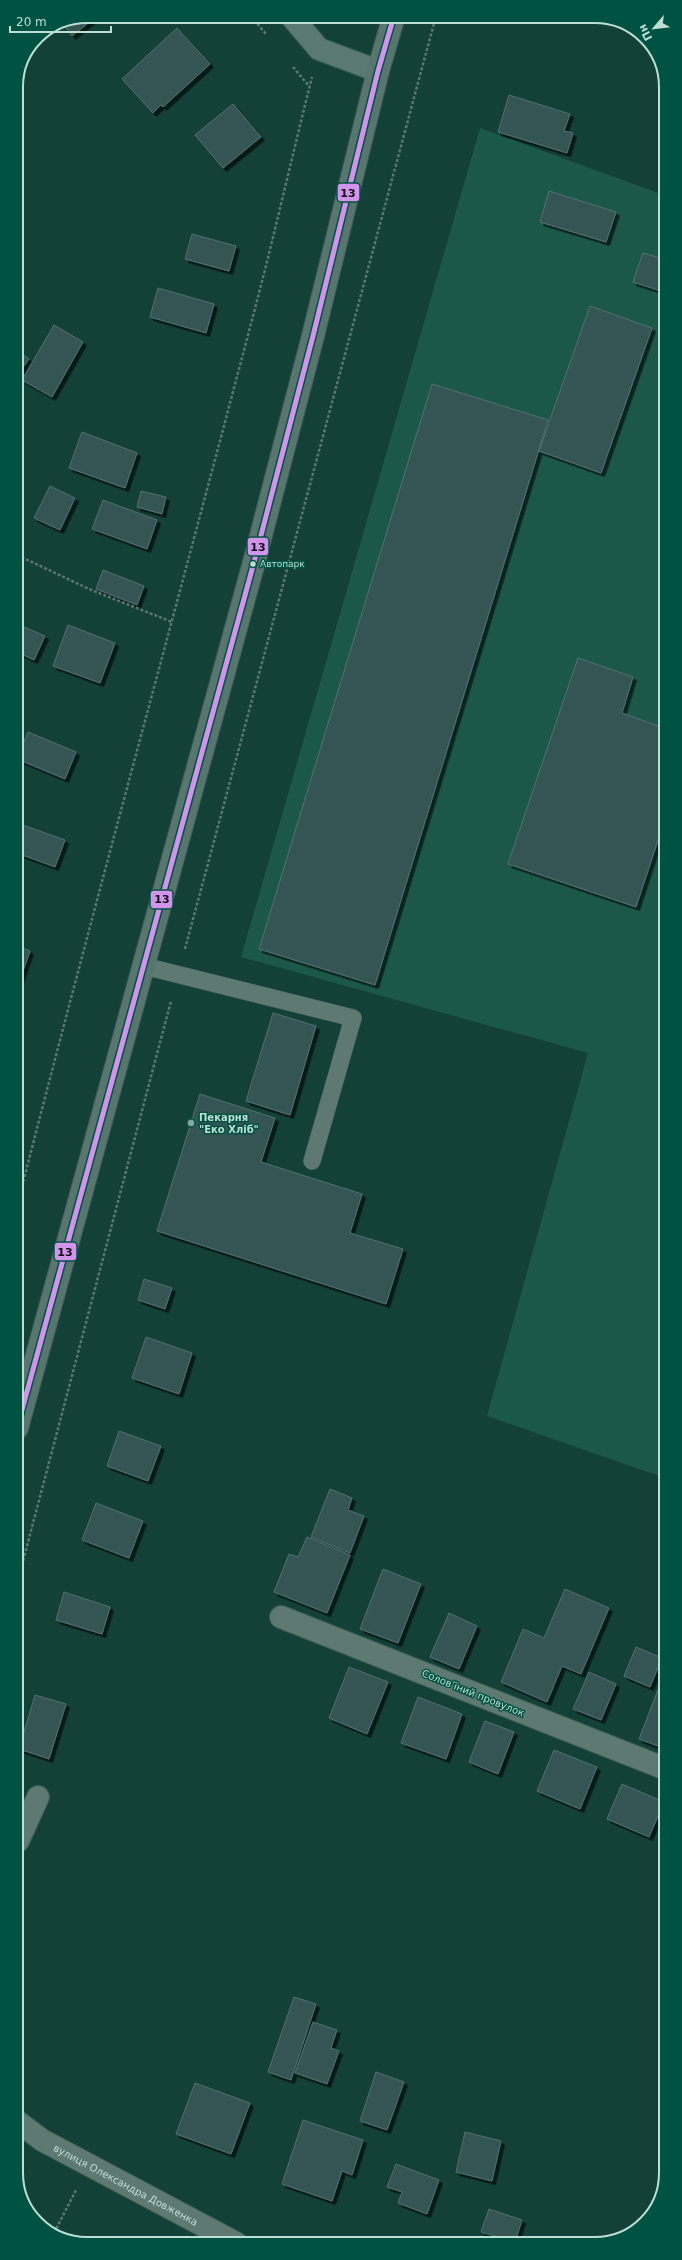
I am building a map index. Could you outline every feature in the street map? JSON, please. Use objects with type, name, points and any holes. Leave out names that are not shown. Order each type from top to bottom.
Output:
[{"type":"highway","points":[[23,1410],[263,528],[378,71],[392,23]]},
{"type":"street","points":[[297,23],[319,49],[378,71]]},
{"type":"street","name":"Соловʼїний провулок","points":[[281,1617],[659,1766]]},
{"type":"street","points":[[23,1831],[38,1797]]},
{"type":"street","name":"вулиця Олександра Довженка","points":[[23,2126],[42,2140],[225,2237]]},
{"type":"lane","points":[[144,966],[353,1018],[312,1161]]},
{"type":"path","points":[[23,1561],[178,974],[434,23]]},
{"type":"path","points":[[23,1183],[92,913],[172,622],[254,314],[310,86]]},
{"type":"path","points":[[23,558],[89,589],[172,622]]},
{"type":"path","points":[[56,2228],[88,2165]]},
{"type":"shaded area","points":[[480,128],[659,193],[659,1476],[487,1416],[588,1053],[241,957]]},
{"type":"building","points":[[88,23],[72,36],[65,27],[74,24]]},
{"type":"building","points":[[177,28],[210,64],[163,107],[161,105],[153,113],[122,79]]},
{"type":"building","points":[[509,95],[570,114],[564,131],[573,133],[567,153],[498,132]]},
{"type":"building","points":[[233,104],[261,137],[223,168],[195,135]]},
{"type":"building","points":[[549,191],[616,212],[606,242],[540,222]]},
{"type":"building","points":[[192,234],[236,246],[229,271],[185,259]]},
{"type":"building","points":[[643,253],[659,258],[659,290],[633,282]]},
{"type":"building","points":[[158,288],[214,304],[206,333],[150,317]]},
{"type":"building","points":[[590,306],[652,328],[601,473],[539,451]]},
{"type":"building","points":[[54,325],[83,342],[52,397],[23,381]]},
{"type":"building","points":[[23,354],[29,359],[23,367]]},
{"type":"building","points":[[432,384],[548,420],[375,985],[259,949]]},
{"type":"building","points":[[82,432],[137,453],[125,488],[69,468]]},
{"type":"building","points":[[50,486],[75,498],[60,530],[34,518]]},
{"type":"building","points":[[141,491],[166,497],[162,514],[137,507]]},
{"type":"building","points":[[103,500],[157,520],[147,549],[92,529]]},
{"type":"building","points":[[103,570],[144,586],[137,605],[96,589]]},
{"type":"building","points":[[68,625],[115,643],[100,683],[53,666]]},
{"type":"building","points":[[23,627],[45,636],[34,660],[23,655]]},
{"type":"building","points":[[578,658],[633,677],[622,713],[659,726],[659,837],[636,907],[508,864]]},
{"type":"building","points":[[28,732],[76,752],[65,779],[23,762],[23,744]]},
{"type":"building","points":[[23,825],[65,840],[55,867],[23,855]]},
{"type":"building","points":[[23,948],[30,951],[23,971]]},
{"type":"building","points":[[273,1013],[316,1026],[290,1115],[246,1101]]},
{"type":"building","points":[[200,1094],[275,1118],[261,1162],[362,1194],[350,1233],[403,1249],[386,1304],[157,1231]]},
{"type":"building","points":[[144,1279],[172,1288],[165,1309],[138,1300]]},
{"type":"building","points":[[146,1337],[192,1353],[179,1394],[132,1378]]},
{"type":"building","points":[[119,1431],[161,1446],[148,1481],[107,1466]]},
{"type":"building","points":[[330,1489],[352,1498],[348,1510],[364,1516],[350,1553],[311,1537]]},
{"type":"building","points":[[96,1503],[143,1521],[129,1558],[82,1540]]},
{"type":"building","points":[[307,1537],[350,1555],[327,1613],[274,1592],[289,1554],[298,1557]]},
{"type":"building","points":[[383,1569],[421,1584],[398,1643],[360,1629]]},
{"type":"building","points":[[565,1589],[609,1608],[581,1674],[562,1666],[547,1702],[501,1682],[523,1629],[544,1638]]},
{"type":"building","points":[[64,1592],[110,1607],[102,1634],[56,1620]]},
{"type":"building","points":[[449,1613],[477,1626],[459,1669],[430,1657]]},
{"type":"building","points":[[636,1647],[659,1657],[659,1665],[650,1687],[624,1676]]},
{"type":"building","points":[[349,1667],[388,1682],[367,1734],[329,1718]]},
{"type":"building","points":[[589,1672],[616,1684],[601,1720],[573,1709]]},
{"type":"building","points":[[659,1687],[659,1746],[639,1739]]},
{"type":"building","points":[[35,1695],[66,1704],[49,1759],[23,1750],[23,1736]]},
{"type":"building","points":[[418,1697],[462,1714],[446,1759],[401,1743]]},
{"type":"building","points":[[485,1721],[514,1732],[498,1774],[469,1762]]},
{"type":"building","points":[[554,1750],[597,1767],[580,1809],[537,1791]]},
{"type":"building","points":[[622,1784],[659,1800],[659,1814],[649,1837],[607,1819]]},
{"type":"building","points":[[294,1997],[316,2004],[291,2080],[268,2072]]},
{"type":"building","points":[[313,2022],[337,2030],[331,2048],[339,2051],[327,2084],[295,2073]]},
{"type":"building","points":[[376,2072],[404,2082],[387,2130],[360,2121]]},
{"type":"building","points":[[195,2083],[250,2103],[231,2154],[176,2134]]},
{"type":"building","points":[[303,2120],[363,2140],[352,2175],[342,2171],[332,2201],[282,2184]]},
{"type":"building","points":[[465,2132],[501,2141],[492,2181],[456,2172]]},
{"type":"building","points":[[396,2164],[439,2180],[427,2214],[398,2203],[402,2192],[387,2187]]},
{"type":"building","points":[[489,2209],[522,2220],[517,2237],[498,2237],[481,2232]]},
{"type":"transit line","name":"13","points":[[23,1406],[253,566],[313,336],[378,71],[392,23]]},
{"type":"place","name":"Автопарк","points":[[253,564]]},
{"type":"place","name":"Пекарня \"Еко Хліб\"","points":[[191,1123]]}]
